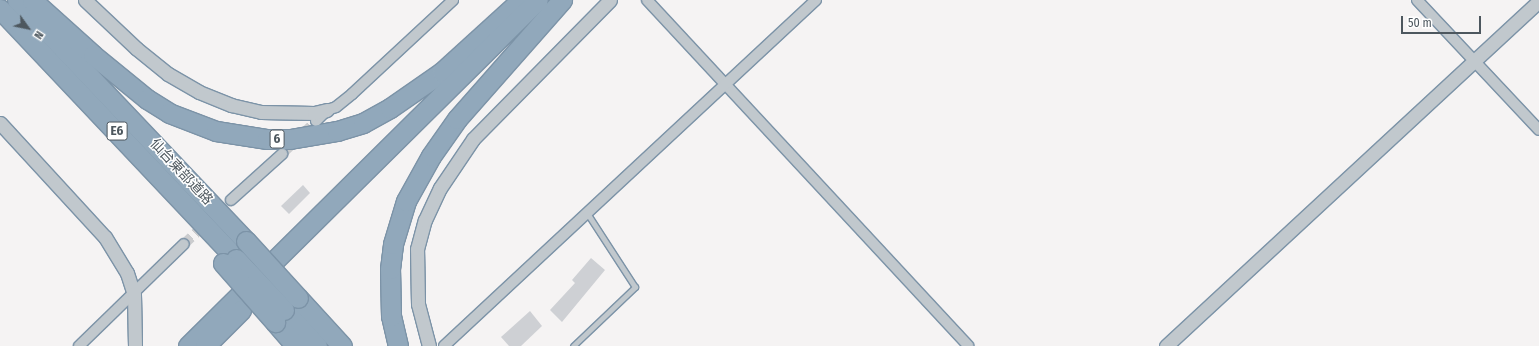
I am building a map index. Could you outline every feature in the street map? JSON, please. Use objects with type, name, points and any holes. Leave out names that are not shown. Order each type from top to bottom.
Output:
[{"type":"highway","name":"仙台東部道路","points":[[17,0],[246,241],[342,346]]},
{"type":"highway","name":"6","points":[[32,0],[109,69],[147,99],[169,113],[216,131],[267,139],[290,139],[337,131],[363,123],[390,108],[442,72],[521,0]]},
{"type":"highway","points":[[188,346],[538,0]]},
{"type":"highway","points":[[205,346],[552,0]]},
{"type":"highway","points":[[398,346],[391,316],[390,269],[393,244],[406,201],[431,156],[457,119],[562,0]]},
{"type":"highway","name":"仙台東部道路","points":[[0,9],[100,113],[279,316],[317,346]]},
{"type":"highway","points":[[279,316],[296,346]]},
{"type":"street","points":[[85,0],[137,49],[168,74],[199,92],[231,105],[261,112],[314,113],[336,107],[352,94],[453,0]]},
{"type":"street","points":[[429,346],[418,304],[417,249],[425,220],[440,188],[473,139],[610,0]]},
{"type":"street","points":[[647,0],[968,346]]},
{"type":"street","points":[[444,346],[816,0]]},
{"type":"street","points":[[1417,0],[1539,130]]},
{"type":"street","points":[[1166,346],[1539,1]]},
{"type":"street","points":[[316,121],[327,110]]},
{"type":"street","points":[[0,123],[105,237],[127,273],[134,294],[135,346]]},
{"type":"street","points":[[231,200],[282,154]]},
{"type":"street","points":[[79,346],[184,244]]},
{"type":"lane","points":[[573,346],[635,287],[588,213]]},
{"type":"building","points":[[303,185],[310,193],[289,214],[281,206]]},
{"type":"building","points":[[591,258],[605,270],[562,322],[550,310],[575,283],[572,280]]},
{"type":"building","points":[[530,311],[542,326],[521,346],[509,346],[501,337]]},
{"type":"tunnel","points":[[282,154],[316,121]]},
{"type":"tunnel","points":[[184,244],[231,200]]}]
